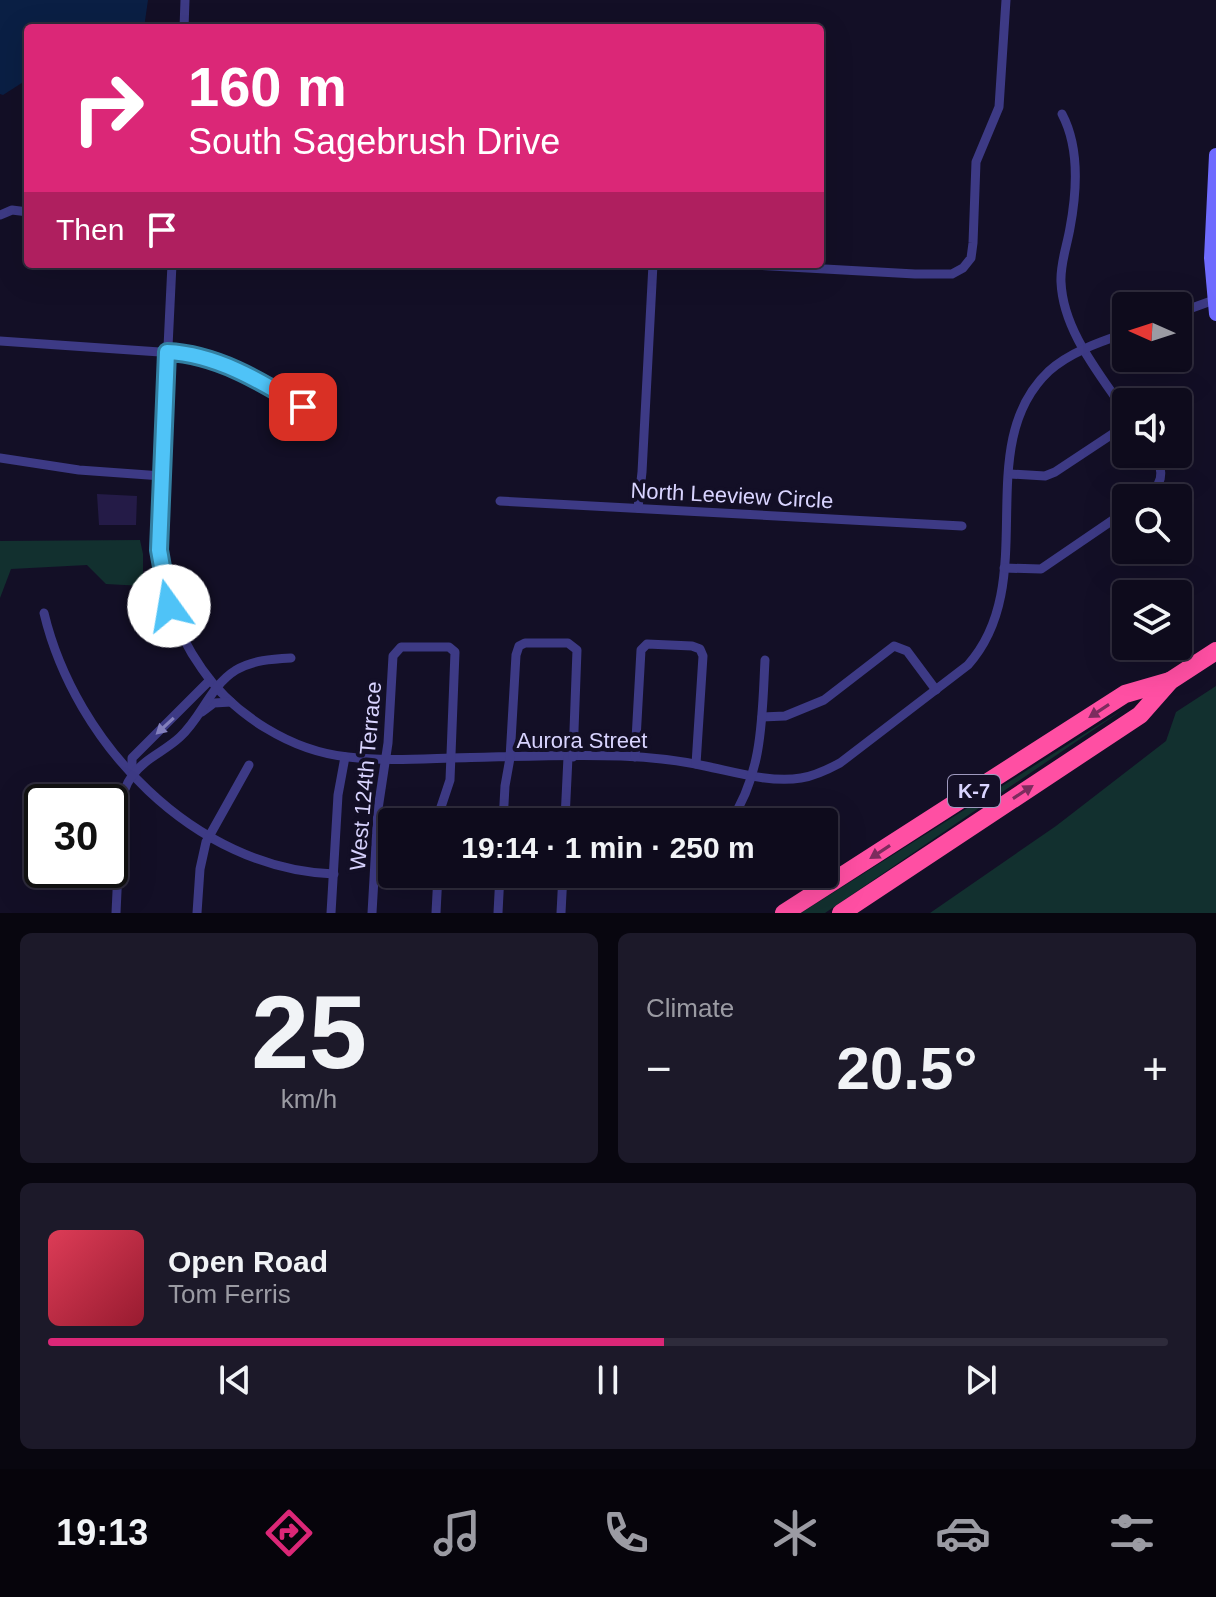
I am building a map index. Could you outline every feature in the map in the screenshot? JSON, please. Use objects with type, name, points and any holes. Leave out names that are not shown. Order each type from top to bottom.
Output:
[{"type":"highway","name":"K-7","points":[[841,913],[1140,715],[1170,681],[1216,651]]},
{"type":"highway","name":"K-7","points":[[784,913],[1125,694],[1170,681]]},
{"type":"main road","points":[[1215,306],[1211,244],[1216,155]]},
{"type":"street","points":[[184,24],[185,0]]},
{"type":"street","points":[[808,268],[952,274],[963,268],[971,258],[976,162],[999,107],[1006,0]]},
{"type":"street","points":[[1062,114],[1074,148],[1075,170],[1073,212],[1061,282],[1071,323],[1084,350],[1112,392]]},
{"type":"street","points":[[0,215],[12,210],[24,212]]},
{"type":"street","name":"Aurora Street","points":[[172,268],[159,550],[162,580],[179,632],[213,684],[231,702],[274,733],[345,757],[635,757],[696,764],[750,775],[799,778],[822,772],[860,750],[968,665],[981,650],[1000,608],[1012,440],[1021,410],[1050,370],[1084,350],[1112,339]]},
{"type":"street","points":[[638,508],[653,268]]},
{"type":"street","points":[[1192,310],[1215,306]]},
{"type":"street","points":[[0,341],[206,357],[276,390],[303,407]]},
{"type":"street","points":[[1010,474],[1045,476],[1112,434]]},
{"type":"street","points":[[0,458],[79,470],[162,476]]},
{"type":"street","name":"North Leeview Circle","points":[[500,501],[962,526]]},
{"type":"street","points":[[1004,568],[1041,569],[1112,521]]},
{"type":"street","points":[[44,613],[55,651],[88,718],[132,776],[165,805],[210,835],[273,864],[310,873],[334,874]]},
{"type":"street","points":[[504,808],[517,650],[527,642],[568,643],[575,647],[578,654],[566,808]]},
{"type":"street","points":[[635,757],[641,650],[647,644],[692,646],[702,651],[696,764]]},
{"type":"street","points":[[762,717],[785,716],[824,700],[894,646],[907,651],[936,690]]},
{"type":"street","name":"West 124th Terrace","points":[[372,913],[378,809],[386,759],[393,656],[402,647],[449,647],[455,652],[451,758]]},
{"type":"street","points":[[132,776],[132,758],[213,684],[250,664],[267,659],[291,658]]},
{"type":"street","points":[[738,808],[761,744],[765,660]]},
{"type":"street","points":[[199,714],[213,684]]},
{"type":"street","points":[[116,913],[121,805],[132,776],[154,753],[180,737],[199,714],[214,703],[231,702]]},
{"type":"street","points":[[331,913],[338,795],[345,757]]},
{"type":"street","points":[[441,808],[450,780],[451,758]]},
{"type":"street","points":[[197,913],[200,869],[210,835],[249,765]]},
{"type":"street","points":[[436,913],[437,888]]},
{"type":"street","points":[[498,913],[499,888]]},
{"type":"street","points":[[561,913],[562,888]]},
{"type":"green space","points":[[140,540],[143,586],[106,584],[87,565],[11,569],[0,598],[0,541]]},
{"type":"green space","points":[[1216,686],[1216,913],[930,913],[1056,826],[1166,741],[1176,712]]},
{"type":"green space","points":[[1127,707],[825,913],[801,913]]},
{"type":"water","points":[[0,0],[148,0],[145,24],[24,24],[24,82],[0,94]]},
{"type":"building","points":[[97,494],[137,496],[136,525],[99,525]]},
{"type":"route","points":[[169,606],[159,550],[167,352],[206,357],[276,390],[303,407]]}]
